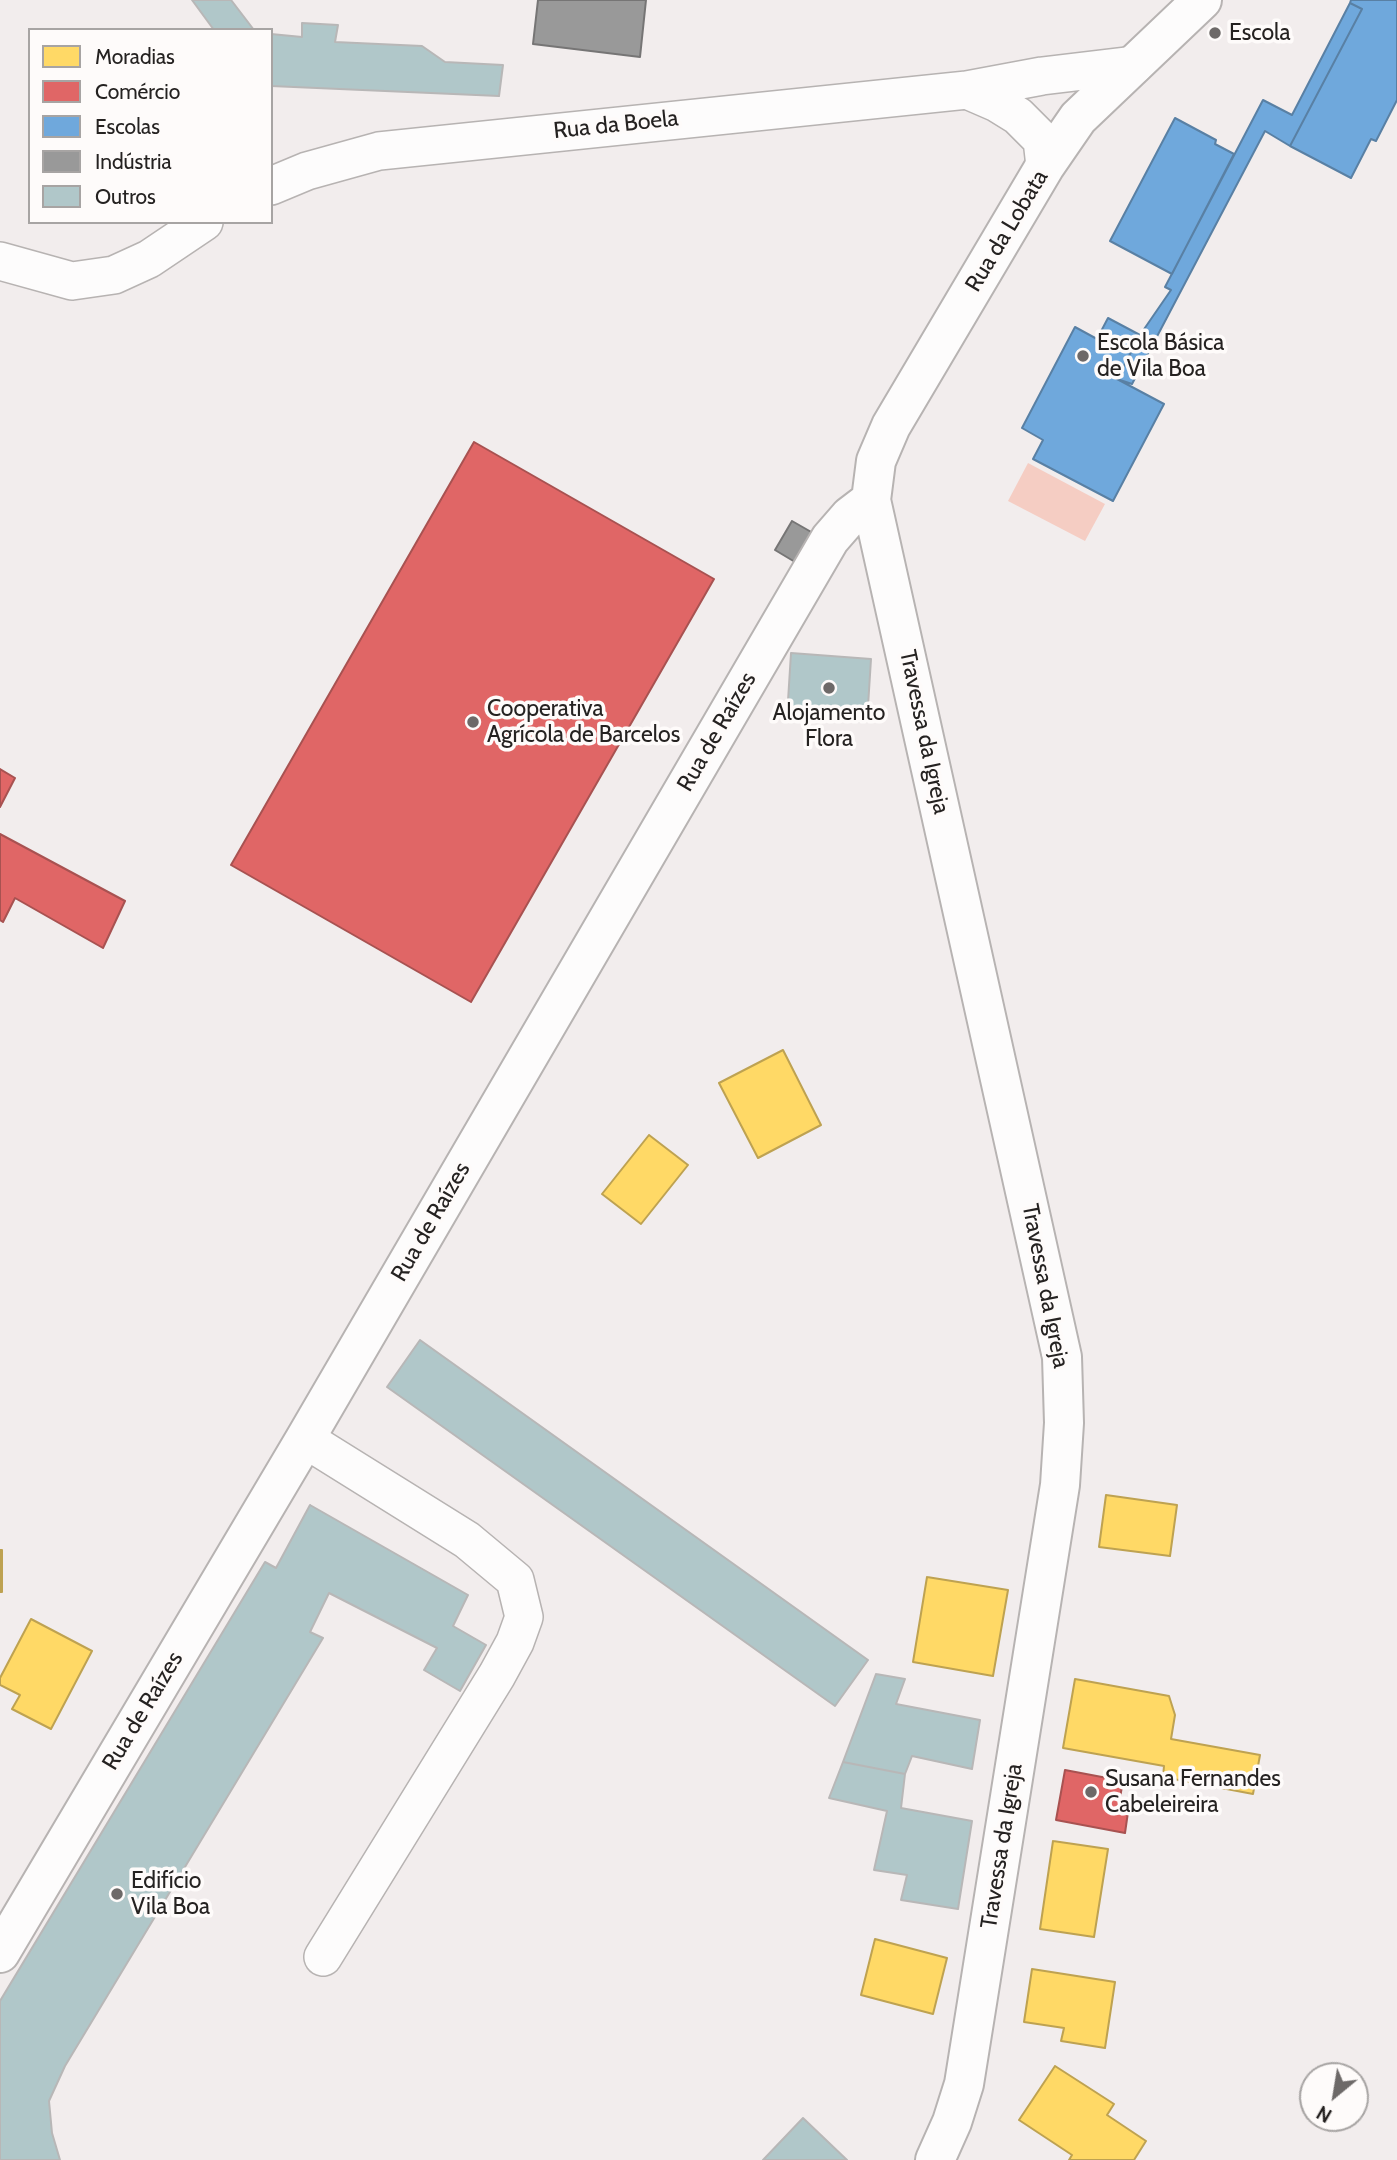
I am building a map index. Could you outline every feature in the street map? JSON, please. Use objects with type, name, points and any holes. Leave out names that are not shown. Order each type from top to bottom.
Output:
[{"type":"street","name":"Rua da Lobata","points":[[871,500],[876,461],[891,426],[1045,166],[1078,118],[1202,0]]},
{"type":"street","name":"Rua da Boela","points":[[273,185],[307,171],[379,150],[967,90],[1042,76],[1134,65]]},
{"type":"street","points":[[967,90],[1018,116],[1042,140],[1045,166]]},
{"type":"street","points":[[0,261],[72,281],[114,275],[149,259],[201,224]]},
{"type":"street","name":"Rua de Raízes","points":[[0,1953],[305,1438],[830,539],[850,516],[871,500]]},
{"type":"street","name":"Travessa da Igreja","points":[[871,500],[1062,1357],[1064,1423],[1058,1499],[964,2084],[952,2122],[934,2160]]},
{"type":"street","points":[[305,1438],[467,1540],[515,1580],[524,1618],[515,1642],[497,1675],[323,1957]]},
{"type":"shaded area","points":[[1028,463],[1105,504],[1085,541],[1008,501]]},
{"type":"building: Moradias","points":[[783,1050],[821,1125],[758,1158],[719,1083]]},
{"type":"building: Moradias","points":[[649,1135],[688,1165],[641,1224],[602,1194]]},
{"type":"building: Moradias","points":[[1106,1495],[1177,1505],[1170,1556],[1099,1547]]},
{"type":"building: Moradias","points":[[2,1550],[2,1592],[0,1592]]},
{"type":"building: Moradias","points":[[927,1577],[1008,1590],[993,1676],[913,1662]]},
{"type":"building: Moradias","points":[[31,1619],[92,1651],[51,1729],[12,1709],[20,1695],[0,1685],[0,1678]]},
{"type":"building: Moradias","points":[[1075,1679],[1169,1696],[1175,1715],[1171,1739],[1260,1755],[1253,1794],[1163,1777],[1164,1766],[1063,1748]]},
{"type":"building: Moradias","points":[[1053,1841],[1108,1849],[1094,1937],[1040,1929]]},
{"type":"building: Moradias","points":[[875,1939],[947,1958],[933,2014],[861,1995]]},
{"type":"building: Moradias","points":[[1032,1969],[1115,1982],[1105,2048],[1061,2041],[1064,2028],[1024,2022]]},
{"type":"building: Moradias","points":[[1055,2066],[1114,2104],[1107,2115],[1146,2141],[1134,2160],[1069,2160],[1072,2155],[1019,2120]]},
{"type":"building: Comércio","name":"Cooperativa Agrícola de Barcelos","points":[[474,442],[714,579],[471,1002],[231,865]]},
{"type":"building: Comércio","points":[[0,769],[15,778],[0,807]]},
{"type":"building: Comércio","points":[[0,834],[125,901],[103,948],[15,898],[3,922],[0,920]]},
{"type":"building: Comércio","name":"Susana Fernandes Cabeleireira","points":[[1065,1770],[1123,1781],[1119,1803],[1129,1805],[1125,1833],[1056,1820]]},
{"type":"building: Escolas","points":[[1351,0],[1397,0],[1397,100],[1376,141],[1371,139],[1351,178],[1290,146],[1362,9],[1350,3]]},
{"type":"building: Escolas","points":[[1350,3],[1362,9],[1290,146],[1265,131],[1132,384],[1117,379],[1140,335],[1171,290],[1165,287],[1263,100],[1292,115]]},
{"type":"building: Escolas","points":[[1175,118],[1216,140],[1215,144],[1234,154],[1172,274],[1110,241]]},
{"type":"building: Escolas","points":[[1108,318],[1140,335],[1117,379],[1164,404],[1113,501],[1033,459],[1043,440],[1022,428],[1075,327],[1097,339]]},
{"type":"building: Indústria","points":[[538,0],[646,0],[640,57],[533,44]]},
{"type":"building: Indústria","points":[[792,521],[813,533],[795,562],[775,550]]},
{"type":"building: Outros","points":[[192,0],[231,0],[252,28],[213,28]]},
{"type":"building: Outros","points":[[302,23],[338,25],[335,42],[422,46],[445,62],[503,65],[499,96],[273,86],[273,34],[302,37]]},
{"type":"building: Outros","name":"Alojamento Flora","points":[[791,653],[871,659],[867,722],[787,717]]},
{"type":"building: Outros","points":[[420,1340],[868,1660],[835,1706],[387,1387]]},
{"type":"building: Outros","name":"Edifício Vila Boa","points":[[310,1505],[468,1595],[453,1626],[486,1645],[460,1691],[424,1670],[437,1648],[329,1593],[310,1632],[323,1638],[65,2066],[49,2101],[52,2133],[60,2160],[0,2160],[0,2001],[265,1562],[276,1568]]},
{"type":"building: Outros","points":[[876,1674],[905,1679],[896,1704],[980,1720],[972,1769],[912,1756],[905,1774],[843,1762]]},
{"type":"building: Outros","points":[[843,1762],[905,1774],[901,1808],[972,1821],[958,1909],[901,1900],[907,1875],[874,1870],[887,1811],[829,1798]]},
{"type":"building: Outros","points":[[803,2118],[847,2160],[763,2160]]},
{"type":"place","name":"Escola","points":[[1215,33]]},
{"type":"place","name":"Escola Básica de Vila Boa","points":[[1083,356]]},
{"type":"place","name":"Alojamento Flora","points":[[829,688]]},
{"type":"place","name":"Cooperativa Agrícola de Barcelos","points":[[473,722]]},
{"type":"place","name":"Susana Fernandes Cabeleireira","points":[[1091,1792]]},
{"type":"place","name":"Edifício Vila Boa","points":[[117,1894]]}]
